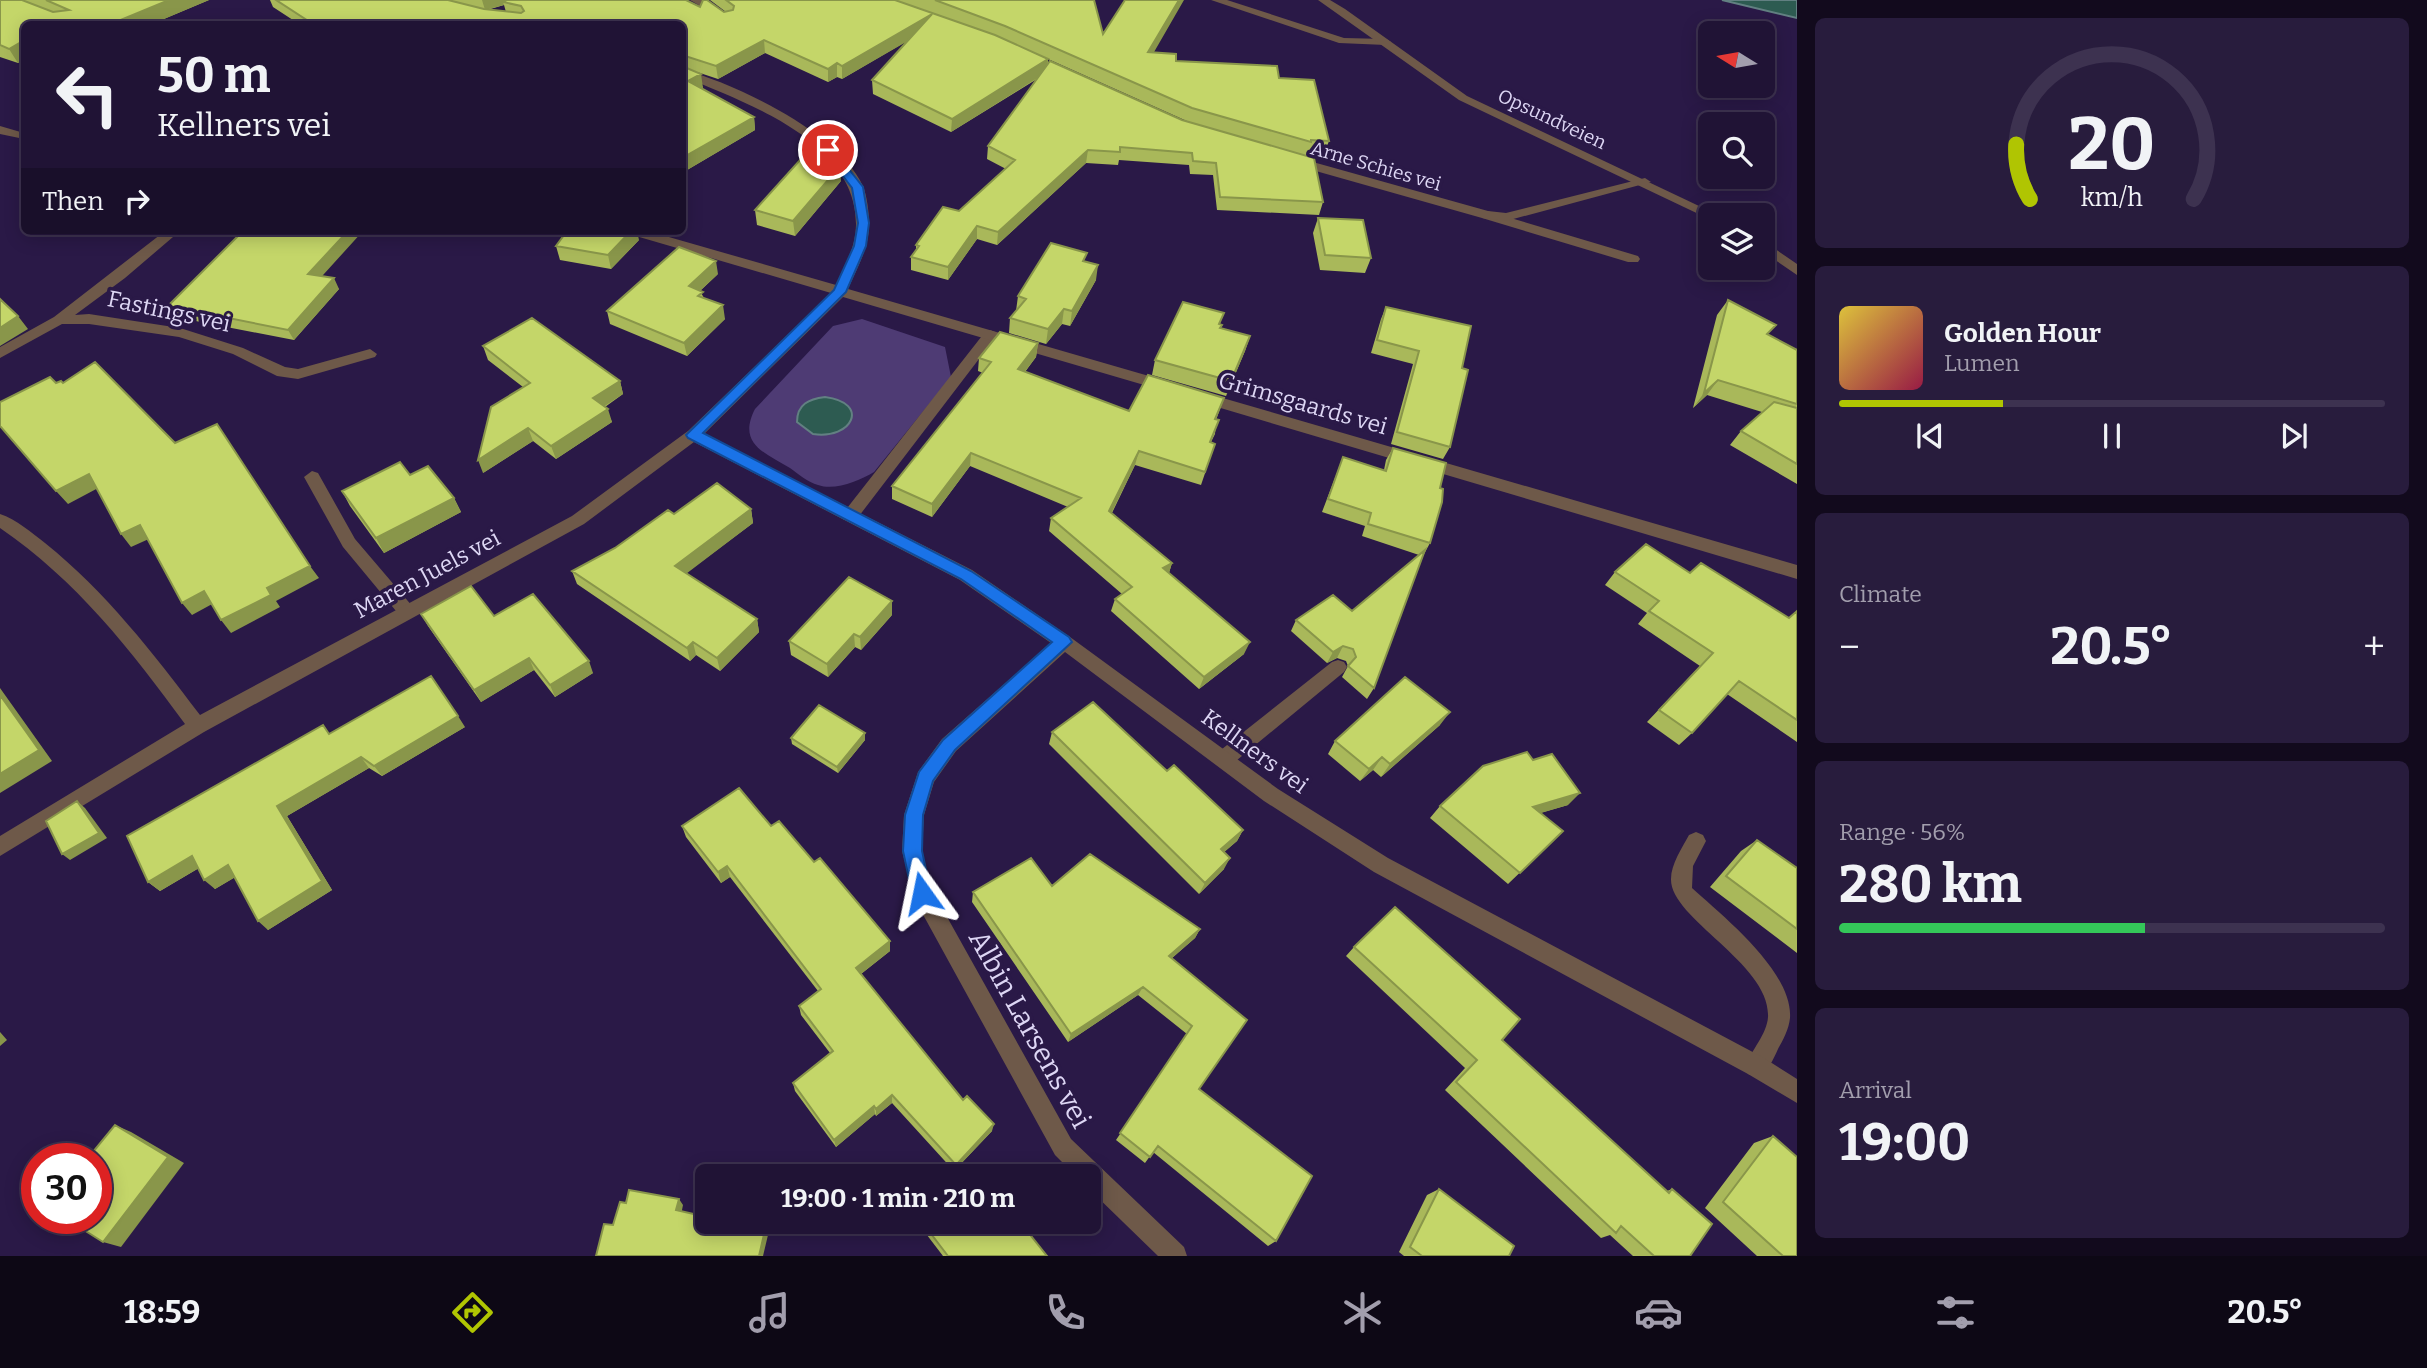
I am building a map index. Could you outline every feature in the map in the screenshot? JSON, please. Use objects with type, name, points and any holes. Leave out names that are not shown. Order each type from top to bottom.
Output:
[{"type":"street","points":[[695,0],[713,8],[729,21]]},
{"type":"street","points":[[1216,0],[1343,41],[1387,42]]},
{"type":"street","name":"Opsundveien","points":[[1323,0],[1387,42],[1434,80],[1463,98],[1698,208]]},
{"type":"street","points":[[686,74],[752,101],[802,129],[828,150],[857,187],[863,223],[860,246],[840,292]]},
{"type":"street","points":[[0,130],[21,135]]},
{"type":"street","name":"Arne Schies vei","points":[[1279,156],[1487,215],[1506,217],[1523,215],[1645,182]]},
{"type":"street","points":[[1487,215],[1633,258]]},
{"type":"street","points":[[59,320],[168,235]]},
{"type":"street","name":"Grimsgaards vei","points":[[648,235],[1797,572]]},
{"type":"street","points":[[1775,254],[1797,271]]},
{"type":"street","name":"Maren Juels vei","points":[[0,847],[197,726],[578,520],[693,435],[840,292]]},
{"type":"street","name":"Fastings vei","points":[[0,353],[59,320],[89,319],[180,333],[237,351],[282,372],[298,374],[370,354]]},
{"type":"street","points":[[850,516],[990,335]]},
{"type":"street","name":"Kellners vei","points":[[693,435],[966,575],[1064,642],[1271,795],[1381,865],[1756,1066],[1797,1092]]},
{"type":"street","points":[[312,477],[349,543],[407,612]]},
{"type":"street","points":[[0,520],[30,538],[89,589],[138,646],[197,726]]},
{"type":"street","name":"Albin Larsens vei","points":[[1064,642],[949,745],[925,778],[914,815],[912,851],[922,893],[1062,1147],[1175,1256]]},
{"type":"street","points":[[1224,760],[1338,667]]},
{"type":"street","points":[[1696,841],[1681,871],[1680,886],[1684,894],[1752,961],[1777,999],[1779,1016],[1774,1034],[1756,1066]]},
{"type":"shaded area","points":[[1722,0],[1797,0],[1797,18]]},
{"type":"shaded area","points":[[862,319],[945,347],[951,377],[874,472],[854,482],[825,487],[803,478],[756,446],[749,431],[750,421],[755,409],[833,326]]},
{"type":"shaded area","points":[[825,397],[848,406],[852,413],[851,420],[838,432],[813,434],[797,422],[799,411],[809,401]]},
{"type":"building","points":[[0,0],[22,0],[53,12],[69,10],[46,0],[169,0],[118,21],[21,21],[21,42],[9,49],[0,45]]},
{"type":"building","points":[[276,0],[448,0],[484,9],[521,13],[524,11],[521,6],[503,2],[686,0],[700,7],[703,0],[707,0],[724,12],[733,10],[734,6],[726,0],[895,0],[995,35],[1048,59],[952,119],[872,80],[932,14],[842,66],[837,63],[828,69],[764,40],[716,66],[686,56],[686,21],[308,21]]},
{"type":"building","points":[[935,0],[1094,0],[1103,34],[1125,0],[1179,0],[1148,52],[1176,54],[1176,61],[1277,66],[1279,78],[1314,80],[1329,141],[1311,142],[1192,108],[1005,26]]},
{"type":"building","points":[[1050,61],[1182,120],[1314,158],[1323,202],[1220,197],[1216,163],[1193,161],[1192,153],[1120,147],[1120,152],[1088,150],[998,232],[977,226],[948,267],[911,257],[919,246],[916,245],[943,207],[959,211],[1015,160],[988,146]]},
{"type":"building","points":[[686,68],[701,74],[688,81],[754,117],[686,156]]},
{"type":"building","points":[[819,139],[840,166],[793,221],[755,210]]},
{"type":"building","points":[[1318,218],[1363,220],[1371,258],[1325,255]]},
{"type":"building","points":[[239,235],[344,235],[308,274],[334,278],[288,330],[168,306]]},
{"type":"building","points":[[564,235],[627,235],[608,255],[556,246]]},
{"type":"building","points":[[1051,243],[1087,253],[1083,261],[1098,265],[1072,311],[1064,309],[1048,329],[1010,318],[1026,299],[1018,296]]},
{"type":"building","points":[[679,247],[716,261],[689,286],[703,292],[698,296],[723,305],[684,343],[607,311]]},
{"type":"building","points":[[0,299],[18,316],[0,328]]},
{"type":"building","points":[[1728,300],[1776,325],[1767,334],[1797,350],[1797,404],[1718,380],[1704,393]]},
{"type":"building","points":[[1183,302],[1224,313],[1220,328],[1250,336],[1231,381],[1155,360]]},
{"type":"building","points":[[1386,307],[1471,326],[1462,368],[1468,370],[1450,447],[1397,432],[1419,351],[1377,340]]},
{"type":"building","points":[[532,318],[620,381],[593,398],[608,409],[551,446],[528,428],[478,460],[491,407],[530,383],[483,346]]},
{"type":"building","points":[[1000,332],[1038,343],[1018,369],[1129,411],[1148,375],[1224,398],[1215,419],[1219,420],[1210,442],[1215,444],[1205,472],[1139,451],[1109,511],[1172,563],[1163,568],[1250,642],[1204,677],[1115,599],[1132,587],[1051,518],[1081,498],[971,453],[932,504],[892,486],[991,362],[979,358]]},
{"type":"building","points":[[95,362],[175,443],[217,424],[310,566],[267,588],[271,595],[221,620],[204,591],[182,603],[140,525],[121,534],[89,474],[56,491],[0,426],[0,402],[50,377],[56,383],[63,383]]},
{"type":"building","points":[[1774,402],[1797,408],[1797,464],[1741,431]]},
{"type":"building","points":[[1393,448],[1446,463],[1440,488],[1443,489],[1442,502],[1430,543],[1368,524],[1371,513],[1328,499],[1343,457],[1386,471]]},
{"type":"building","points":[[400,462],[410,475],[428,466],[454,498],[376,538],[342,491]]},
{"type":"building","points":[[717,483],[751,509],[675,566],[757,619],[717,658],[693,642],[687,648],[572,571],[615,548],[668,510],[674,514]]},
{"type":"building","points":[[1646,544],[1690,573],[1701,563],[1789,618],[1797,611],[1797,720],[1739,681],[1692,733],[1659,710],[1713,653],[1649,611],[1659,601],[1615,572]]},
{"type":"building","points":[[1425,550],[1374,688],[1348,666],[1356,657],[1353,649],[1343,646],[1333,652],[1296,620],[1333,595],[1352,611]]},
{"type":"building","points":[[849,577],[892,601],[860,637],[854,634],[827,664],[789,641]]},
{"type":"building","points":[[471,586],[494,616],[533,594],[589,661],[550,685],[529,658],[474,690],[421,614]]},
{"type":"building","points":[[431,676],[458,716],[374,766],[361,757],[277,806],[322,881],[258,921],[228,865],[204,880],[192,856],[148,882],[127,836],[323,725],[329,734]]},
{"type":"building","points":[[1405,677],[1450,712],[1390,764],[1382,757],[1369,769],[1335,741]]},
{"type":"building","points":[[0,695],[39,750],[0,774]]},
{"type":"building","points":[[1093,702],[1167,771],[1174,765],[1243,830],[1221,849],[1230,858],[1205,883],[1052,732]]},
{"type":"building","points":[[819,705],[865,733],[837,767],[791,738]]},
{"type":"building","points":[[1527,752],[1533,760],[1552,754],[1580,793],[1533,807],[1563,831],[1520,873],[1440,806],[1483,766]]},
{"type":"building","points":[[739,788],[771,826],[779,821],[814,862],[820,858],[890,941],[856,968],[963,1100],[967,1096],[994,1124],[957,1164],[892,1095],[876,1109],[874,1106],[834,1140],[793,1083],[833,1051],[799,1006],[821,989],[727,866],[718,872],[682,826]]},
{"type":"building","points":[[77,801],[99,833],[62,854],[46,821]]},
{"type":"building","points":[[1757,840],[1797,868],[1797,929],[1726,876]]},
{"type":"building","points":[[1090,854],[1200,929],[1169,956],[1247,1020],[1199,1089],[1312,1176],[1276,1241],[1158,1146],[1150,1157],[1120,1133],[1192,1026],[1143,987],[1071,1034],[973,892],[1031,858],[1052,886]]},
{"type":"building","points":[[1395,907],[1520,1019],[1502,1040],[1669,1193],[1672,1189],[1712,1224],[1690,1256],[1654,1256],[1621,1226],[1616,1233],[1456,1082],[1477,1060],[1354,947]]},
{"type":"building","points":[[115,1125],[168,1157],[112,1230],[112,1143],[100,1143]]},
{"type":"building","points":[[1773,1136],[1797,1157],[1797,1256],[1783,1256],[1723,1202]]},
{"type":"building","points":[[1439,1189],[1514,1246],[1509,1256],[1422,1256],[1410,1247]]},
{"type":"building","points":[[629,1190],[679,1199],[676,1210],[695,1214],[695,1234],[764,1234],[759,1256],[596,1256],[604,1224],[613,1225],[620,1202],[626,1203]]},
{"type":"building","points":[[90,1234],[109,1234],[103,1242]]},
{"type":"building","points":[[931,1234],[1030,1234],[1047,1256],[948,1256]]},
{"type":"route","points":[[828,150],[857,187],[862,206],[860,246],[840,292],[693,435],[966,575],[1064,642],[949,745],[925,778],[914,815],[912,851],[922,893]]}]
